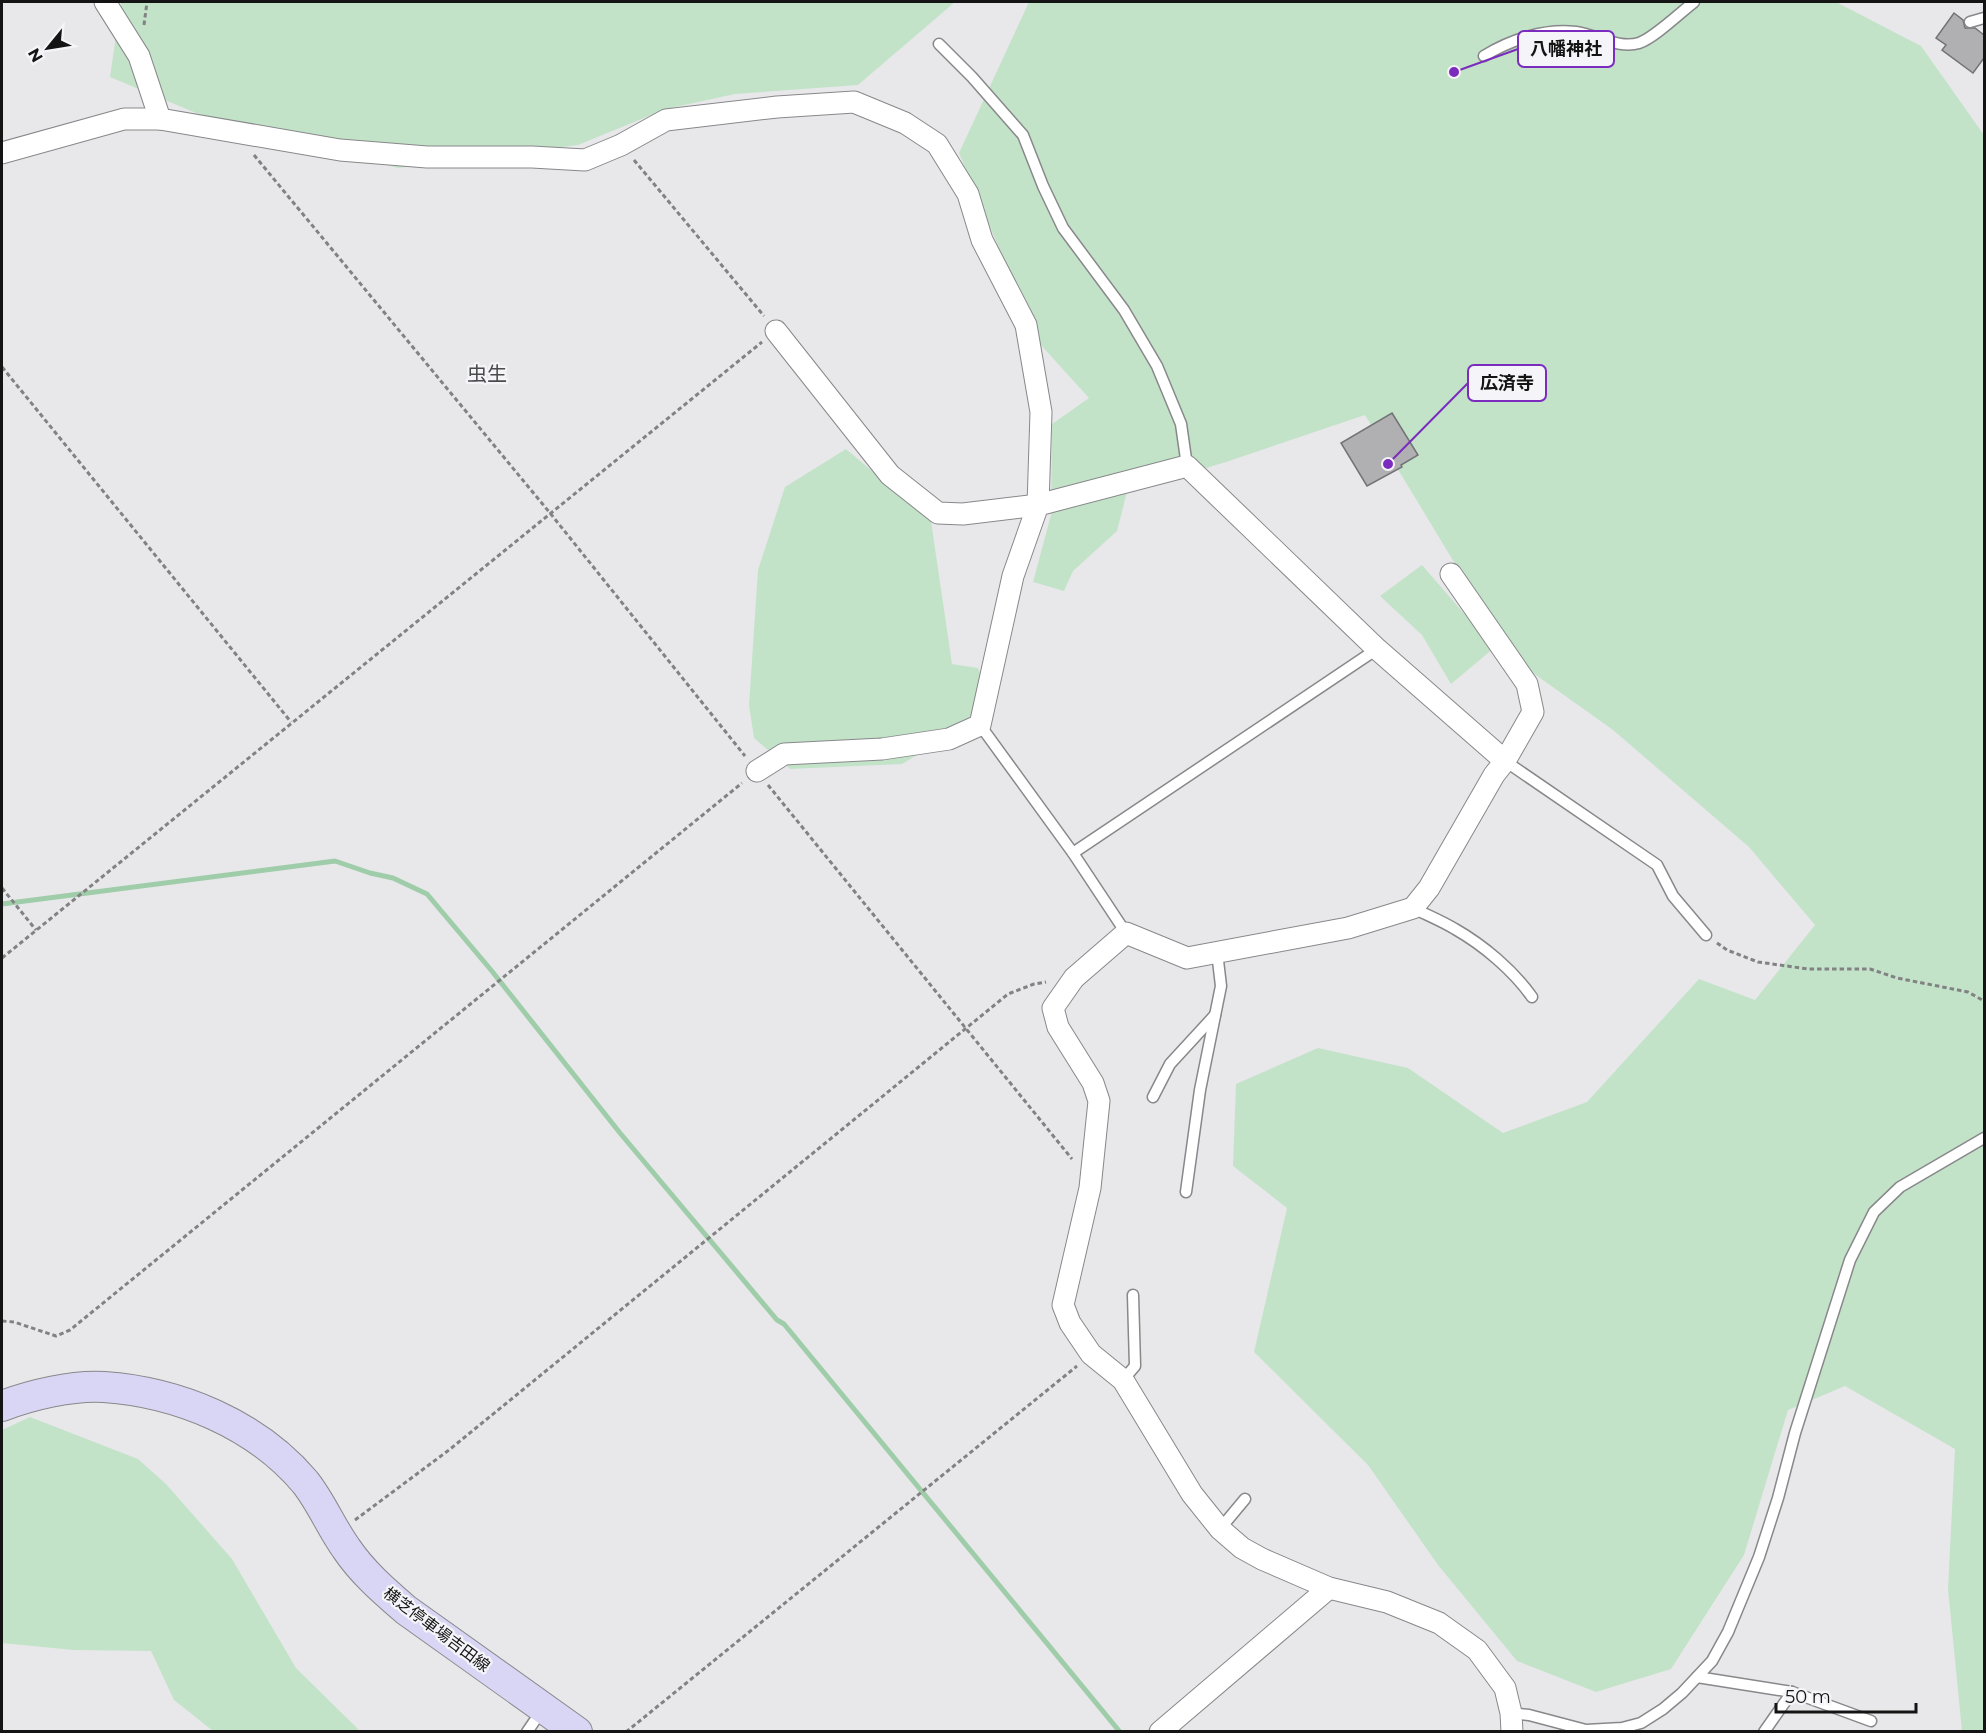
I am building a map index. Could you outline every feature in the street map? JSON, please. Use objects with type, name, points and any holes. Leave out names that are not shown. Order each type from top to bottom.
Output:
[{"type":"main road","name":"横芝停車場吉田線","points":[[2,1406],[18,1400],[60,1391],[102,1387],[147,1393],[192,1406],[227,1421],[279,1456],[306,1483],[337,1534],[364,1572],[406,1610],[535,1720],[577,1731]]},
{"type":"street","points":[[105,2],[139,56],[160,119]]},
{"type":"street","points":[[2,153],[124,120],[160,119],[340,150],[427,157],[532,157],[585,160],[621,145],[666,120],[777,107],[854,102],[905,123],[937,144],[968,194],[982,240],[1026,325],[1041,412],[1038,505],[1014,576],[980,725],[949,739],[893,748],[784,754],[757,771]]},
{"type":"street","points":[[776,331],[890,475],[938,513],[963,514],[1038,505],[1187,466],[1377,648],[1505,762]]},
{"type":"street","points":[[1451,574],[1527,684],[1533,712],[1429,888],[1413,908],[1348,928],[1187,958],[1126,933],[1074,978],[1053,1008],[1058,1027],[1093,1083],[1098,1101],[1090,1182],[1063,1305],[1070,1323],[1091,1354],[1123,1380],[1192,1494],[1220,1529],[1242,1548],[1262,1559],[1329,1588],[1387,1602],[1439,1623],[1478,1650],[1505,1688],[1511,1722]]},
{"type":"street","points":[[1160,1731],[1329,1588]]},
{"type":"lane","points":[[1484,56],[1503,44],[1557,31],[1576,32],[1630,45],[1642,42],[1694,2]]},
{"type":"lane","points":[[1970,22],[1984,18]]},
{"type":"lane","points":[[939,44],[972,77],[1023,135],[1063,228],[1124,310],[1156,366],[1181,424],[1187,466]]},
{"type":"lane","points":[[1073,852],[1377,648]]},
{"type":"lane","points":[[980,725],[1073,852],[1126,933]]},
{"type":"lane","points":[[1505,762],[1657,865],[1673,896],[1706,935]]},
{"type":"lane","points":[[1413,908],[1455,929],[1489,954],[1525,987],[1532,997]]},
{"type":"lane","points":[[1186,1192],[1200,1090],[1221,986],[1217,952]]},
{"type":"lane","points":[[1153,1097],[1170,1064],[1215,1015]]},
{"type":"lane","points":[[1511,1722],[1529,1715],[1586,1730],[1622,1728],[1641,1723],[1663,1709],[1712,1661],[1728,1632],[1759,1557],[1795,1433],[1850,1260],[1874,1212],[1900,1187],[1984,1138]]},
{"type":"lane","points":[[1123,1380],[1135,1366],[1133,1295]]},
{"type":"lane","points":[[1220,1529],[1245,1499]]},
{"type":"lane","points":[[1697,1677],[1792,1692],[1871,1721]]},
{"type":"lane","points":[[1764,1731],[1783,1708],[1792,1692]]},
{"type":"path","points":[[236,133],[550,513],[1090,1182]]},
{"type":"path","points":[[2,958],[776,331],[621,145]]},
{"type":"path","points":[[2,367],[291,722]]},
{"type":"path","points":[[2,1321],[14,1322],[56,1336],[70,1330],[757,771]]},
{"type":"path","points":[[2,888],[36,930]]},
{"type":"path","points":[[1706,935],[1727,950],[1758,962],[1808,969],[1870,969],[1897,978],[1968,992],[1984,1001]]},
{"type":"path","points":[[337,1534],[449,1450],[1008,994],[1034,984],[1074,978]]},
{"type":"path","points":[[626,1731],[1091,1354]]},
{"type":"green space","points":[[121,2],[955,2],[858,85],[735,94],[666,109],[578,145],[398,168],[196,113],[110,77]]},
{"type":"green space","points":[[1029,2],[1836,2],[1921,46],[1984,135],[1984,1731],[1962,1731],[1948,1589],[1955,1449],[1845,1386],[1788,1410],[1744,1555],[1671,1669],[1596,1692],[1517,1661],[1438,1565],[1368,1465],[1254,1352],[1287,1208],[1233,1166],[1236,1084],[1318,1048],[1408,1068],[1503,1133],[1587,1102],[1699,979],[1755,1000],[1815,925],[1749,847],[1613,730],[1512,658],[1365,415],[1226,462],[1127,492],[1117,531],[1073,571],[1064,591],[1033,582],[1051,515],[1052,424],[1089,398],[1039,343],[959,153]]},
{"type":"green space","points":[[846,449],[931,521],[952,664],[978,668],[994,709],[902,764],[790,769],[754,738],[749,705],[758,570],[785,487]]},
{"type":"green space","points":[[1422,565],[1494,648],[1451,684],[1422,635],[1380,596]]},
{"type":"green space","points":[[30,1417],[138,1459],[166,1484],[232,1559],[296,1668],[360,1731],[213,1731],[174,1700],[151,1651],[73,1650],[2,1643],[2,1430]]},
{"type":"building","points":[[1954,13],[1963,20],[1965,28],[1975,28],[1984,35],[1984,58],[1973,73],[1942,50],[1946,45],[1936,38]]},
{"type":"building","points":[[1392,413],[1418,455],[1401,465],[1402,467],[1367,486],[1341,443]]},
{"type":"waterway","points":[[2,904],[335,861],[393,878],[427,894],[491,970],[620,1133],[777,1320],[784,1324],[1120,1732]]},
{"type":"place","name":"八幡神社","points":[[1454,72]]},
{"type":"place","name":"広済寺","points":[[1388,464]]},
{"type":"district","name":"虫生","points":[[487,374]]}]
